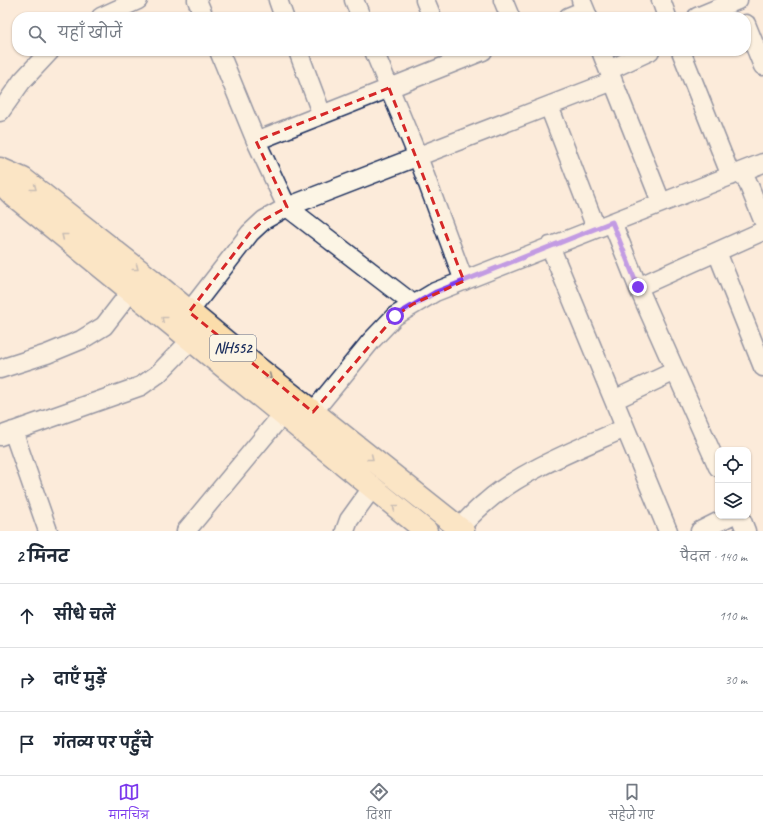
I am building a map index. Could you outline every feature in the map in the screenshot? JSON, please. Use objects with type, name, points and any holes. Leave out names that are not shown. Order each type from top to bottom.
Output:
[{"type":"highway","name":"NH552","points":[[0,169],[23,179],[461,530]]},
{"type":"highway","name":"NH552","points":[[0,182],[13,195],[426,531]]},
{"type":"street","points":[[111,12],[138,0]]},
{"type":"street","points":[[197,0],[202,12]]},
{"type":"street","points":[[278,0],[282,12]]},
{"type":"street","points":[[354,0],[358,12]]},
{"type":"street","points":[[425,0],[430,12]]},
{"type":"street","points":[[503,0],[508,12]]},
{"type":"street","points":[[661,0],[666,12]]},
{"type":"street","points":[[709,12],[737,0],[741,12]]},
{"type":"street","points":[[751,36],[763,66]]},
{"type":"street","points":[[0,112],[22,81],[45,56]]},
{"type":"street","points":[[221,56],[256,141],[287,207],[413,304]]},
{"type":"street","points":[[300,56],[322,115]]},
{"type":"street","points":[[376,56],[418,157],[464,280]]},
{"type":"street","points":[[603,56],[661,202]]},
{"type":"street","points":[[189,312],[250,233],[264,220],[287,207],[549,106],[611,76],[642,56]]},
{"type":"street","points":[[683,56],[737,174],[763,220]]},
{"type":"street","points":[[256,141],[389,88],[449,57]]},
{"type":"street","points":[[549,106],[604,225],[638,287],[715,460]]},
{"type":"street","points":[[313,412],[371,341],[395,316],[413,304],[464,280],[763,163]]},
{"type":"street","points":[[638,287],[763,232]]},
{"type":"street","points":[[550,246],[668,531]]},
{"type":"street","points":[[717,252],[761,355]]},
{"type":"street","points":[[0,369],[47,354],[81,340],[104,326],[131,291]]},
{"type":"street","points":[[48,531],[7,433],[141,386],[158,374],[191,340]]},
{"type":"street","points":[[614,400],[675,371]]},
{"type":"street","points":[[186,531],[282,415]]},
{"type":"street","points":[[461,530],[486,502],[514,482],[552,462],[625,428]]},
{"type":"street","points":[[345,531],[349,520],[372,488]]},
{"type":"street","points":[[700,531],[724,519]]},
{"type":"street","points":[[741,519],[746,531]]},
{"type":"highlighted area","points":[[389,88],[464,281],[413,304],[395,316],[313,412],[189,312],[250,233],[264,220],[287,207],[256,141]]},
{"type":"route","points":[[395,316],[413,304],[436,292],[612,222],[638,287]]}]
